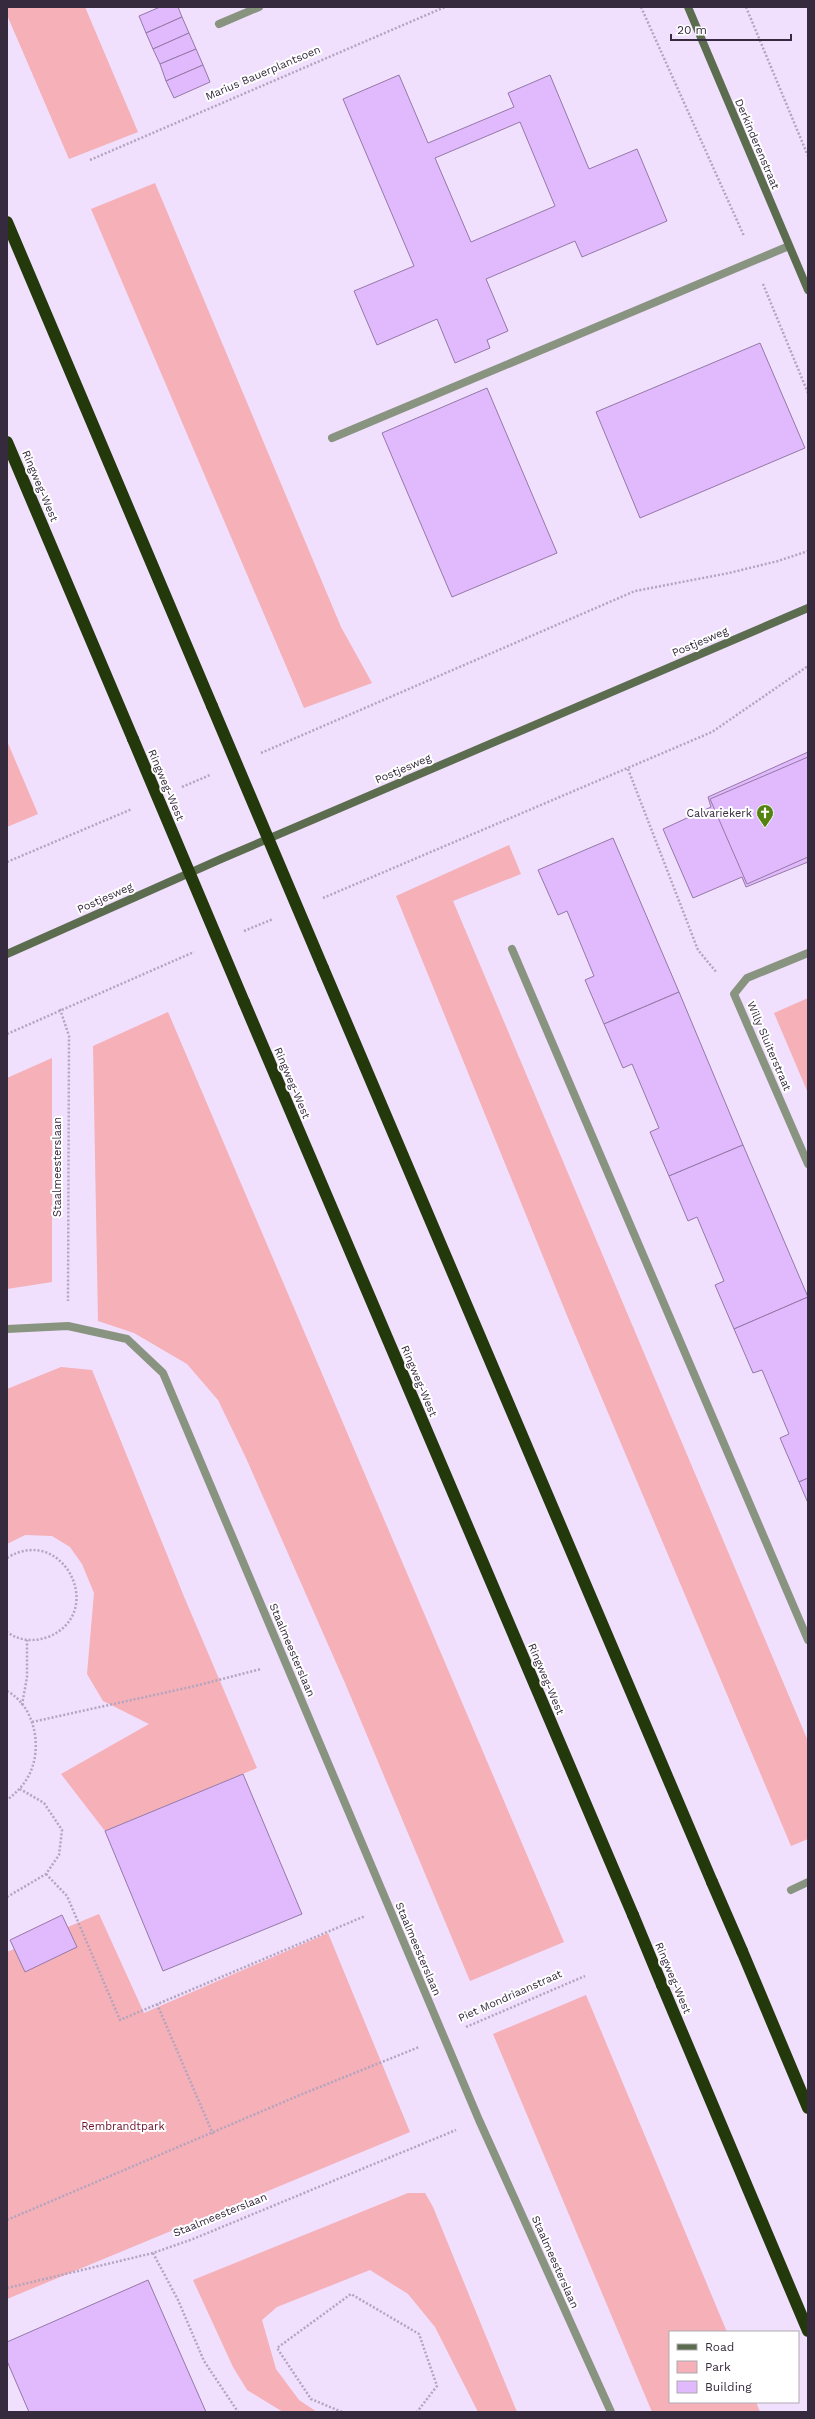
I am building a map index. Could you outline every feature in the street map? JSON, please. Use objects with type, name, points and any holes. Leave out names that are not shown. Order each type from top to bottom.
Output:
[{"type":"highway","points":[[7,222],[808,2108]]},
{"type":"highway","name":"Ringweg-West","points":[[7,442],[633,1915],[808,2331]]},
{"type":"street","points":[[219,24],[259,7]]},
{"type":"street","name":"Derkinderenstraat","points":[[688,7],[808,290]]},
{"type":"street","points":[[332,438],[789,246]]},
{"type":"street","name":"Postjesweg","points":[[7,954],[221,859],[808,608]]},
{"type":"street","points":[[512,949],[808,1640]]},
{"type":"street","name":"Willy Sluiterstraat","points":[[808,953],[748,978],[734,994],[808,1164]]},
{"type":"street","name":"Staalmeesterslaan","points":[[7,1329],[68,1326],[127,1339],[163,1373],[443,2037],[611,2412]]},
{"type":"street","points":[[791,1890],[808,1882]]},
{"type":"path","name":"Marius Bauerplantsoen","points":[[90,160],[445,7]]},
{"type":"path","points":[[641,7],[730,201],[808,393]]},
{"type":"path","points":[[746,7],[808,156]]},
{"type":"path","points":[[254,756],[635,591],[729,573],[778,561],[808,550]]},
{"type":"path","points":[[315,901],[712,732],[808,666]]},
{"type":"path","points":[[628,769],[698,950],[734,994]]},
{"type":"path","points":[[181,787],[218,772]]},
{"type":"path","points":[[7,862],[137,806]]},
{"type":"path","points":[[242,932],[278,916]]},
{"type":"path","points":[[7,1034],[60,1009],[198,950]]},
{"type":"path","name":"Staalmeesterslaan","points":[[60,1009],[68,1036],[68,1326]]},
{"type":"path","points":[[7,1558],[14,1553],[29,1550],[44,1552],[57,1558],[63,1563],[75,1582],[77,1596],[74,1610],[67,1624],[56,1634],[42,1639],[27,1640],[7,1632]]},
{"type":"path","points":[[22,1706],[27,1677],[27,1640]]},
{"type":"path","points":[[32,1722],[195,1686],[285,1662]]},
{"type":"path","points":[[7,1691],[22,1706],[32,1722],[36,1739],[35,1757],[30,1774],[20,1789],[7,1800]]},
{"type":"path","points":[[7,1897],[46,1874],[59,1854],[62,1830],[44,1803],[20,1789]]},
{"type":"path","points":[[46,1874],[67,1896],[120,2020],[388,1906]]},
{"type":"path","name":"Piet Mondriaanstraat","points":[[443,2037],[585,1976]]},
{"type":"path","points":[[157,2004],[213,2134]]},
{"type":"path","points":[[7,2220],[213,2134],[300,2095],[443,2037]]},
{"type":"path","name":"Staalmeesterslaan","points":[[7,2288],[153,2253],[193,2239],[479,2120]]},
{"type":"path","points":[[153,2253],[178,2300],[204,2361],[238,2412]]},
{"type":"path","points":[[342,2412],[311,2399],[277,2348],[351,2294],[419,2334],[437,2386],[417,2412]]},
{"type":"green space","points":[[7,7],[85,7],[138,132],[69,159],[7,15]]},
{"type":"green space","points":[[155,183],[341,627],[372,683],[304,708],[91,209]]},
{"type":"green space","points":[[7,741],[38,814],[7,827]]},
{"type":"green space","points":[[509,845],[521,874],[453,901],[808,1741],[808,1839],[791,1846],[568,1318],[396,896]]},
{"type":"green space","points":[[808,998],[808,1093],[774,1013]]},
{"type":"green space","points":[[168,1012],[564,1942],[470,1981],[345,1683],[246,1458],[218,1400],[187,1364],[134,1333],[98,1321],[93,1046]]},
{"type":"green space","points":[[52,1058],[52,1282],[7,1289],[7,1078]]},
{"type":"green space","points":[[61,1367],[92,1370],[185,1599],[257,1768],[105,1831],[61,1774],[149,1724],[103,1701],[87,1674],[94,1593],[82,1564],[70,1547],[52,1536],[25,1535],[7,1544],[7,1389]]},
{"type":"green space","name":"Rembrandtpark","points":[[99,1914],[144,2013],[328,1933],[410,2132],[7,2299],[7,1952]]},
{"type":"green space","points":[[586,1995],[727,2331],[669,2331],[669,2403],[756,2403],[760,2412],[652,2412],[493,2034]]},
{"type":"green space","points":[[408,2193],[425,2193],[433,2207],[517,2412],[478,2412],[435,2327],[408,2294],[370,2270],[277,2307],[262,2320],[276,2369],[299,2400],[317,2412],[283,2412],[247,2390],[233,2367],[193,2280]]},
{"type":"building","points":[[160,7],[178,7],[182,17],[146,33],[139,16]]},
{"type":"building","points":[[182,17],[189,33],[153,49],[146,33]]},
{"type":"building","points":[[189,33],[196,49],[160,64],[153,49]]},
{"type":"building","points":[[196,49],[203,65],[166,81],[160,64]]},
{"type":"building","points":[[203,65],[210,82],[174,98],[166,81]]},
{"type":"building","points":[[399,75],[428,143],[514,107],[508,93],[550,75],[589,169],[637,149],[667,221],[582,257],[575,241],[486,279],[508,331],[487,340],[490,348],[455,363],[437,319],[377,345],[354,291],[414,266],[343,99]],"holes":[[[520,122],[555,206],[471,242],[435,158]]]},
{"type":"building","points":[[760,343],[805,448],[640,518],[596,412]]},
{"type":"building","points":[[487,388],[557,553],[452,597],[382,433]]},
{"type":"building","name":"Calvariekerk","points":[[808,752],[808,862],[746,887],[742,877],[693,898],[663,829],[711,807],[708,797]]},
{"type":"building","name":"Calvariekerk","points":[[808,757],[808,857],[747,884],[710,799]]},
{"type":"building","points":[[613,838],[679,992],[604,1024],[585,980],[594,976],[567,911],[558,915],[538,870]]},
{"type":"building","points":[[679,992],[743,1145],[669,1176],[650,1132],[659,1128],[632,1064],[623,1068],[604,1024]]},
{"type":"building","points":[[743,1145],[808,1297],[734,1329],[715,1285],[724,1281],[697,1217],[688,1221],[669,1176]]},
{"type":"building","points":[[808,1297],[808,1478],[799,1482],[780,1438],[789,1434],[762,1370],[753,1373],[734,1329]]},
{"type":"building","points":[[808,1478],[808,1503],[799,1482]]},
{"type":"building","points":[[243,1774],[302,1914],[163,1971],[105,1831]]},
{"type":"building","points":[[62,1915],[77,1947],[25,1972],[10,1940]]},
{"type":"building","points":[[148,2280],[206,2412],[29,2412],[7,2361],[7,2342]]},
{"type":"place","name":"Calvariekerk","points":[[765,828]]}]
